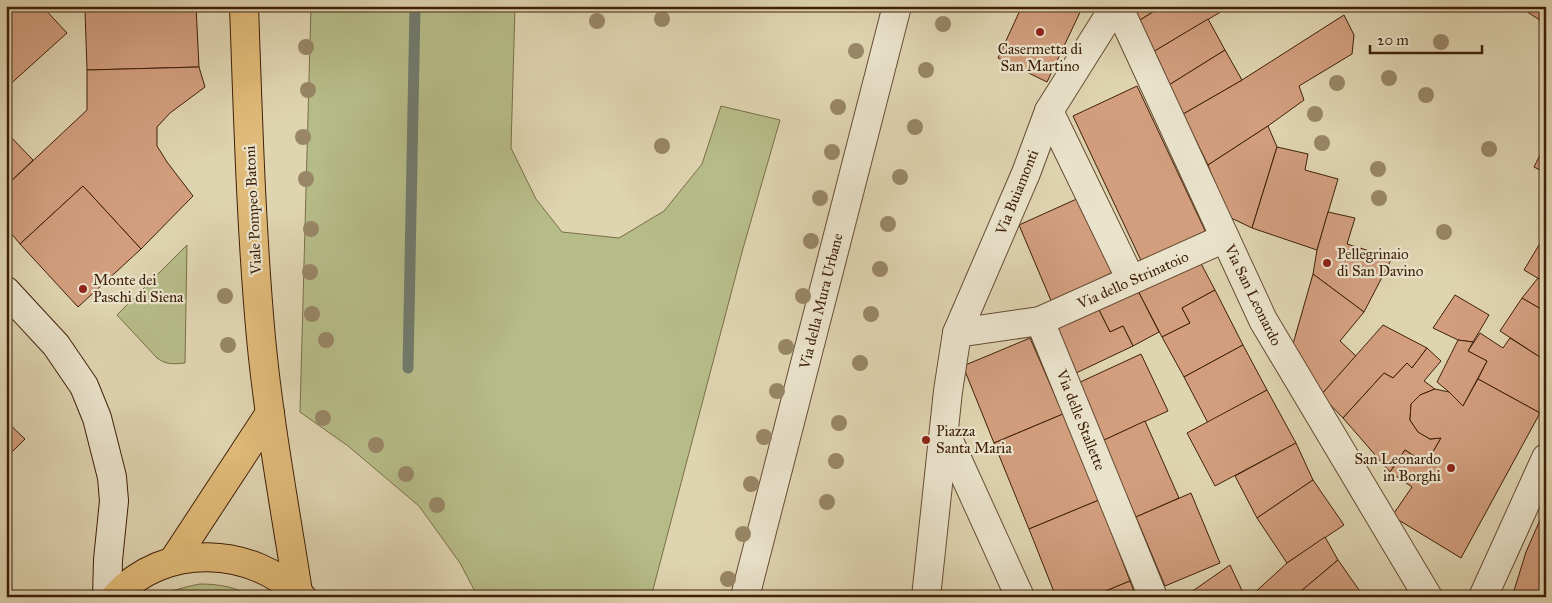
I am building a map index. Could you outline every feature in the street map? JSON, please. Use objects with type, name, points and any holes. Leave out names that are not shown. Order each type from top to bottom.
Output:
[{"type":"main road","name":"Viale Pompeo Batoni","points":[[244,6],[253,210],[262,338],[270,413],[300,595]]},
{"type":"main road","points":[[173,561],[270,413]]},
{"type":"main road","points":[[115,597],[126,586],[146,572],[173,561],[201,556],[235,559],[267,570],[300,595]]},
{"type":"street","name":"Via della Mura Urbane","points":[[746,597],[896,6]]},
{"type":"street","name":"Via Buiamonti","points":[[944,430],[957,333],[1026,173],[1049,111],[1117,6]]},
{"type":"street","name":"Via San Leonardo","points":[[1117,6],[1262,320],[1428,597]]},
{"type":"street","points":[[1049,111],[1131,280]]},
{"type":"street","name":"Via dello Strinatoio","points":[[1040,322],[1225,238]]},
{"type":"street","points":[[6,291],[56,345],[84,386],[97,418],[112,477],[114,501],[108,560],[107,597]]},
{"type":"street","points":[[957,333],[1040,322]]},
{"type":"street","name":"Via delle Stallette","points":[[1040,322],[1153,597]]},
{"type":"street","points":[[926,597],[944,430]]},
{"type":"street","points":[[944,430],[1020,597]]},
{"type":"street","points":[[1483,597],[1546,458]]},
{"type":"green space","points":[[311,6],[515,6],[511,148],[536,199],[562,232],[619,238],[664,211],[702,164],[721,106],[780,120],[742,252],[651,597],[478,597],[460,563],[419,506],[348,446],[300,412]]},
{"type":"green space","points":[[187,245],[185,363],[170,364],[157,358],[117,315]]},
{"type":"green space","points":[[200,584],[227,587],[253,597],[158,597],[168,592]]},
{"type":"building","points":[[6,6],[42,6],[67,33],[6,88]]},
{"type":"building","points":[[85,6],[173,6],[85,10]]},
{"type":"building","points":[[196,6],[199,67],[87,70],[85,10]]},
{"type":"building","name":"Casermetta di San Martino","points":[[1022,6],[1083,6],[1047,82],[998,58]]},
{"type":"building","points":[[1127,6],[1163,6],[1135,23]]},
{"type":"building","points":[[1163,6],[1229,7],[1153,52],[1135,23]]},
{"type":"building","points":[[1518,6],[1546,6],[1546,24]]},
{"type":"building","points":[[1344,15],[1354,35],[1352,54],[1299,86],[1304,100],[1208,165],[1183,114],[1242,80]]},
{"type":"building","points":[[1208,19],[1225,50],[1169,85],[1153,52]]},
{"type":"building","points":[[1225,50],[1242,80],[1183,114],[1169,85]]},
{"type":"building","points":[[199,67],[205,87],[170,113],[157,127],[157,146],[193,196],[141,249],[83,186],[20,244],[6,227],[6,186],[87,110],[87,70]]},
{"type":"building","points":[[1137,86],[1209,239],[1145,269],[1073,116]]},
{"type":"building","points":[[1268,126],[1277,147],[1252,228],[1227,216],[1208,165]]},
{"type":"building","points":[[6,132],[33,160],[6,186]]},
{"type":"building","points":[[1546,143],[1546,173],[1534,167]]},
{"type":"building","points":[[1277,147],[1308,154],[1305,170],[1338,179],[1317,250],[1252,228]]},
{"type":"building","points":[[83,186],[141,249],[78,307],[20,244]]},
{"type":"building","points":[[1081,197],[1115,271],[1052,303],[1019,225]]},
{"type":"building","points":[[1328,212],[1355,218],[1347,244],[1392,258],[1364,312],[1313,274],[1317,250]]},
{"type":"building","points":[[1539,245],[1546,248],[1546,283],[1524,270]]},
{"type":"building","points":[[1197,256],[1215,290],[1182,308],[1190,323],[1162,337],[1136,287]]},
{"type":"building","points":[[1313,274],[1364,312],[1340,341],[1356,356],[1321,395],[1289,358]]},
{"type":"building","points":[[1538,278],[1546,283],[1546,312],[1522,298]]},
{"type":"building","points":[[1136,287],[1159,332],[1133,346],[1123,326],[1110,332],[1097,306]]},
{"type":"building","points":[[1215,290],[1243,345],[1184,377],[1162,337],[1190,323],[1182,308]]},
{"type":"building","points":[[1455,295],[1489,315],[1473,342],[1458,340],[1433,328]]},
{"type":"building","points":[[1522,298],[1546,312],[1546,361],[1500,331]]},
{"type":"building","points":[[1097,306],[1110,332],[1123,326],[1133,346],[1074,374],[1053,325]]},
{"type":"building","points":[[1383,325],[1427,348],[1412,368],[1407,363],[1393,378],[1384,373],[1343,418],[1321,395]]},
{"type":"building","points":[[1480,333],[1503,348],[1510,338],[1546,361],[1546,404],[1540,413],[1478,379],[1487,361],[1468,351]]},
{"type":"building","points":[[1030,338],[1063,414],[994,443],[963,366]]},
{"type":"building","points":[[1458,340],[1473,342],[1468,351],[1487,361],[1463,406],[1437,382]]},
{"type":"building","points":[[1243,345],[1267,390],[1208,423],[1184,377]]},
{"type":"building","points":[[1427,348],[1441,361],[1424,381],[1435,389],[1420,395],[1411,404],[1410,420],[1418,432],[1430,439],[1441,438],[1426,464],[1405,450],[1390,472],[1343,418],[1384,373],[1393,378],[1407,363],[1412,368]]},
{"type":"building","points":[[1141,354],[1168,411],[1102,441],[1076,384]]},
{"type":"building","name":"San Leonardo in Borghi","points":[[1478,379],[1540,413],[1461,558],[1392,516],[1412,487],[1390,472],[1405,450],[1426,464],[1441,438],[1430,439],[1418,432],[1410,420],[1411,404],[1420,395],[1435,389],[1449,392],[1463,406]]},
{"type":"building","points":[[1267,390],[1296,443],[1215,486],[1187,433]]},
{"type":"building","points":[[1063,414],[1099,500],[1029,529],[994,443]]},
{"type":"building","points":[[6,421],[25,439],[6,458]]},
{"type":"building","points":[[1145,421],[1179,498],[1136,517],[1102,441]]},
{"type":"building","points":[[1296,443],[1313,480],[1257,518],[1235,476]]},
{"type":"building","points":[[1313,480],[1344,525],[1287,563],[1257,518]]},
{"type":"building","points":[[1191,493],[1220,563],[1165,586],[1136,517]]},
{"type":"building","points":[[1099,500],[1130,581],[1091,597],[1056,597],[1029,529]]},
{"type":"building","points":[[1544,511],[1546,512],[1546,597],[1512,597],[1526,552]]},
{"type":"building","points":[[1325,537],[1338,560],[1294,597],[1250,597],[1287,563]]},
{"type":"building","points":[[1338,560],[1364,597],[1294,597]]},
{"type":"building","points":[[1230,565],[1245,597],[1184,597]]},
{"type":"building","points":[[1130,581],[1136,597],[1091,597]]},
{"type":"waterway","points":[[408,368],[415,6]]},
{"type":"place","name":"Casermetta di San Martino","points":[[1040,32]]},
{"type":"place","name":"Pellegrinaio di San Davino","points":[[1327,263]]},
{"type":"place","name":"Monte dei Paschi di Siena","points":[[83,289]]},
{"type":"place","name":"Piazza Santa Maria","points":[[926,440]]},
{"type":"place","name":"San Leonardo in Borghi","points":[[1451,468]]}]
